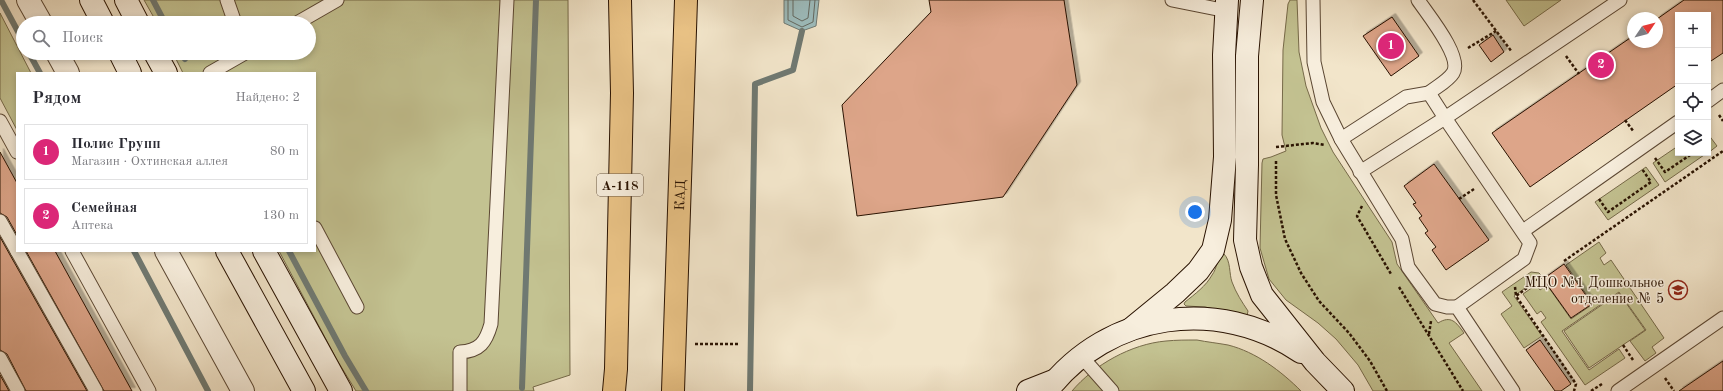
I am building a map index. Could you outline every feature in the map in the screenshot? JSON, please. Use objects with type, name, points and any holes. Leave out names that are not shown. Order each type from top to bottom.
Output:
[{"type":"highway","name":"А-118","points":[[614,391],[616,369],[622,94],[620,0]]},
{"type":"highway","name":"КАД","points":[[673,391],[686,0]]},
{"type":"street","points":[[28,0],[37,16]]},
{"type":"street","points":[[91,0],[99,16]]},
{"type":"street","points":[[126,0],[134,16]]},
{"type":"street","points":[[1252,0],[1247,56],[1245,240],[1251,267],[1262,295],[1315,362],[1343,391]]},
{"type":"street","points":[[1131,329],[1198,271],[1213,250],[1220,220],[1225,157],[1224,56],[1227,5]]},
{"type":"street","points":[[61,60],[67,72]]},
{"type":"street","points":[[124,60],[130,72]]},
{"type":"street","points":[[159,60],[165,72]]},
{"type":"street","points":[[167,252],[243,391]]},
{"type":"street","points":[[228,252],[304,391]]},
{"type":"street","points":[[265,252],[341,391]]},
{"type":"street","points":[[1028,391],[1051,385],[1081,356],[1105,341],[1131,329],[1169,320],[1208,318],[1247,325],[1283,340],[1315,362]]},
{"type":"lane","points":[[227,0],[233,16]]},
{"type":"lane","points":[[309,16],[337,0]]},
{"type":"lane","points":[[460,391],[460,352],[471,351],[488,338],[491,324],[507,0]]},
{"type":"lane","points":[[1172,0],[1227,5]]},
{"type":"lane","points":[[1313,0],[1314,62],[1323,102],[1360,172],[1402,239],[1408,267],[1435,304],[1447,307],[1457,307],[1524,259],[1530,243],[1429,93]]},
{"type":"lane","points":[[1344,143],[1406,97],[1429,93],[1452,75],[1456,66],[1453,52],[1418,0]]},
{"type":"lane","points":[[1360,172],[1445,118],[1620,0]]},
{"type":"lane","points":[[214,72],[229,68],[238,60]]},
{"type":"lane","points":[[1711,99],[1723,90]]},
{"type":"lane","points":[[0,121],[16,150]]},
{"type":"lane","points":[[1523,231],[1675,124]]},
{"type":"lane","points":[[0,221],[16,249]]},
{"type":"lane","points":[[316,230],[357,307]]},
{"type":"lane","points":[[18,252],[96,391]]},
{"type":"lane","points":[[73,252],[149,391]]},
{"type":"lane","points":[[1457,307],[1514,391]]},
{"type":"lane","points":[[1618,391],[1723,318]]},
{"type":"lane","points":[[1081,356],[1112,391]]},
{"type":"lane","points":[[0,358],[18,391]]},
{"type":"path","points":[[1473,0],[1512,53]]},
{"type":"path","points":[[1465,43],[1469,49],[1496,31]]},
{"type":"path","points":[[1565,55],[1579,74]]},
{"type":"path","points":[[1626,120],[1637,137]]},
{"type":"path","points":[[1276,147],[1313,143],[1344,143]]},
{"type":"path","points":[[1564,261],[1723,151]]},
{"type":"path","points":[[1653,155],[1665,172],[1689,156]]},
{"type":"path","points":[[1276,161],[1276,195],[1285,240],[1300,274],[1319,301],[1349,333],[1370,362],[1387,391]]},
{"type":"path","points":[[1596,194],[1608,212],[1651,182],[1639,165]]},
{"type":"path","points":[[1459,199],[1470,191]]},
{"type":"path","points":[[1543,276],[1516,296],[1576,384],[1574,391]]},
{"type":"path","points":[[689,344],[740,344]]},
{"type":"path","points":[[1623,345],[1629,354]]},
{"type":"path","points":[[1663,376],[1674,391]]},
{"type":"path","points":[[1591,391],[1606,381]]},
{"type":"shaded area","points":[[144,0],[568,0],[570,375],[533,387],[534,391],[356,391],[337,360],[280,252],[316,252],[316,72],[182,72],[176,60],[316,60],[316,16],[153,16]]},
{"type":"shaded area","points":[[1290,0],[1297,0],[1299,52],[1306,86],[1321,128],[1333,152],[1392,242],[1397,264],[1438,323],[1446,320],[1453,321],[1464,333],[1449,343],[1482,391],[1373,391],[1358,365],[1336,339],[1318,323],[1286,300],[1269,279],[1260,248],[1262,163],[1263,159],[1286,151],[1282,135],[1283,50],[1288,4]]},
{"type":"shaded area","points":[[1506,0],[1561,0],[1524,26]]},
{"type":"shaded area","points":[[0,13],[16,44],[16,60],[24,60],[30,72],[16,72],[16,128],[0,98]]},
{"type":"shaded area","points":[[1711,138],[1717,146],[1711,151]]},
{"type":"shaded area","points":[[1675,148],[1675,156],[1703,156],[1665,182],[1653,163]]},
{"type":"shaded area","points":[[1646,167],[1659,185],[1608,220],[1595,202]]},
{"type":"shaded area","points":[[1599,242],[1606,253],[1600,258],[1604,265],[1611,260],[1664,338],[1652,347],[1656,353],[1645,361],[1630,341],[1646,330],[1619,292],[1562,331],[1589,370],[1619,349],[1625,358],[1585,385],[1541,322],[1546,318],[1541,311],[1537,314],[1523,294],[1536,285],[1540,290],[1547,285],[1571,319],[1593,304],[1566,265]]},
{"type":"shaded area","points":[[1224,254],[1228,260],[1231,279],[1239,297],[1248,311],[1247,316],[1205,307],[1186,306],[1184,304],[1207,283],[1220,258]]},
{"type":"shaded area","points":[[1531,272],[1539,273],[1542,276],[1514,296],[1542,336],[1524,348],[1501,314],[1512,306],[1502,292]]},
{"type":"shaded area","points":[[1619,293],[1645,330],[1589,368],[1564,331]]},
{"type":"shaded area","points":[[1197,340],[1228,345],[1248,352],[1268,363],[1301,391],[1072,391],[1102,365],[1127,351],[1153,343]]},
{"type":"water","points":[[784,0],[819,0],[816,26],[802,31],[784,23]]},
{"type":"building","points":[[929,0],[1064,0],[1077,85],[1003,197],[857,216],[842,105],[931,12]]},
{"type":"building","points":[[1684,0],[1723,0],[1723,53],[1711,61],[1711,12],[1675,12],[1675,86],[1530,187],[1492,133],[1627,40],[1627,48],[1663,48],[1663,15]]},
{"type":"building","points":[[1392,17],[1419,56],[1391,76],[1363,36]]},
{"type":"building","points":[[1493,35],[1504,52],[1491,62],[1479,45]]},
{"type":"building","points":[[0,152],[16,181],[16,233],[7,217],[0,213]]},
{"type":"building","points":[[1434,164],[1489,240],[1446,270],[1432,250],[1436,247],[1425,233],[1428,231],[1419,218],[1422,216],[1413,204],[1416,203],[1404,186]]},
{"type":"building","points":[[0,237],[87,391],[26,391],[7,354],[0,350]]},
{"type":"building","points":[[27,252],[56,252],[132,391],[104,391]]},
{"type":"building","points":[[1564,264],[1592,304],[1571,318],[1543,279]]},
{"type":"building","points":[[1540,340],[1571,384],[1561,391],[1555,391],[1526,350]]},
{"type":"building","points":[[1723,361],[1723,391],[1679,391]]},
{"type":"building","points":[[0,375],[9,391],[0,391]]},
{"type":"waterway","points":[[1,0],[16,28]]},
{"type":"waterway","points":[[153,0],[161,16]]},
{"type":"waterway","points":[[522,388],[536,0]]},
{"type":"waterway","points":[[750,391],[755,84],[793,70],[802,31]]},
{"type":"waterway","points":[[33,60],[39,72]]},
{"type":"waterway","points":[[135,252],[208,391]]},
{"type":"waterway","points":[[290,252],[345,356],[366,391]]},
{"type":"place","name":"Полис Групп","points":[[1391,46]]},
{"type":"place","name":"Семейная","points":[[1601,65]]},
{"type":"place","name":"МЦО №1 Дошкольное отделение № 5","points":[[1678,290]]}]
